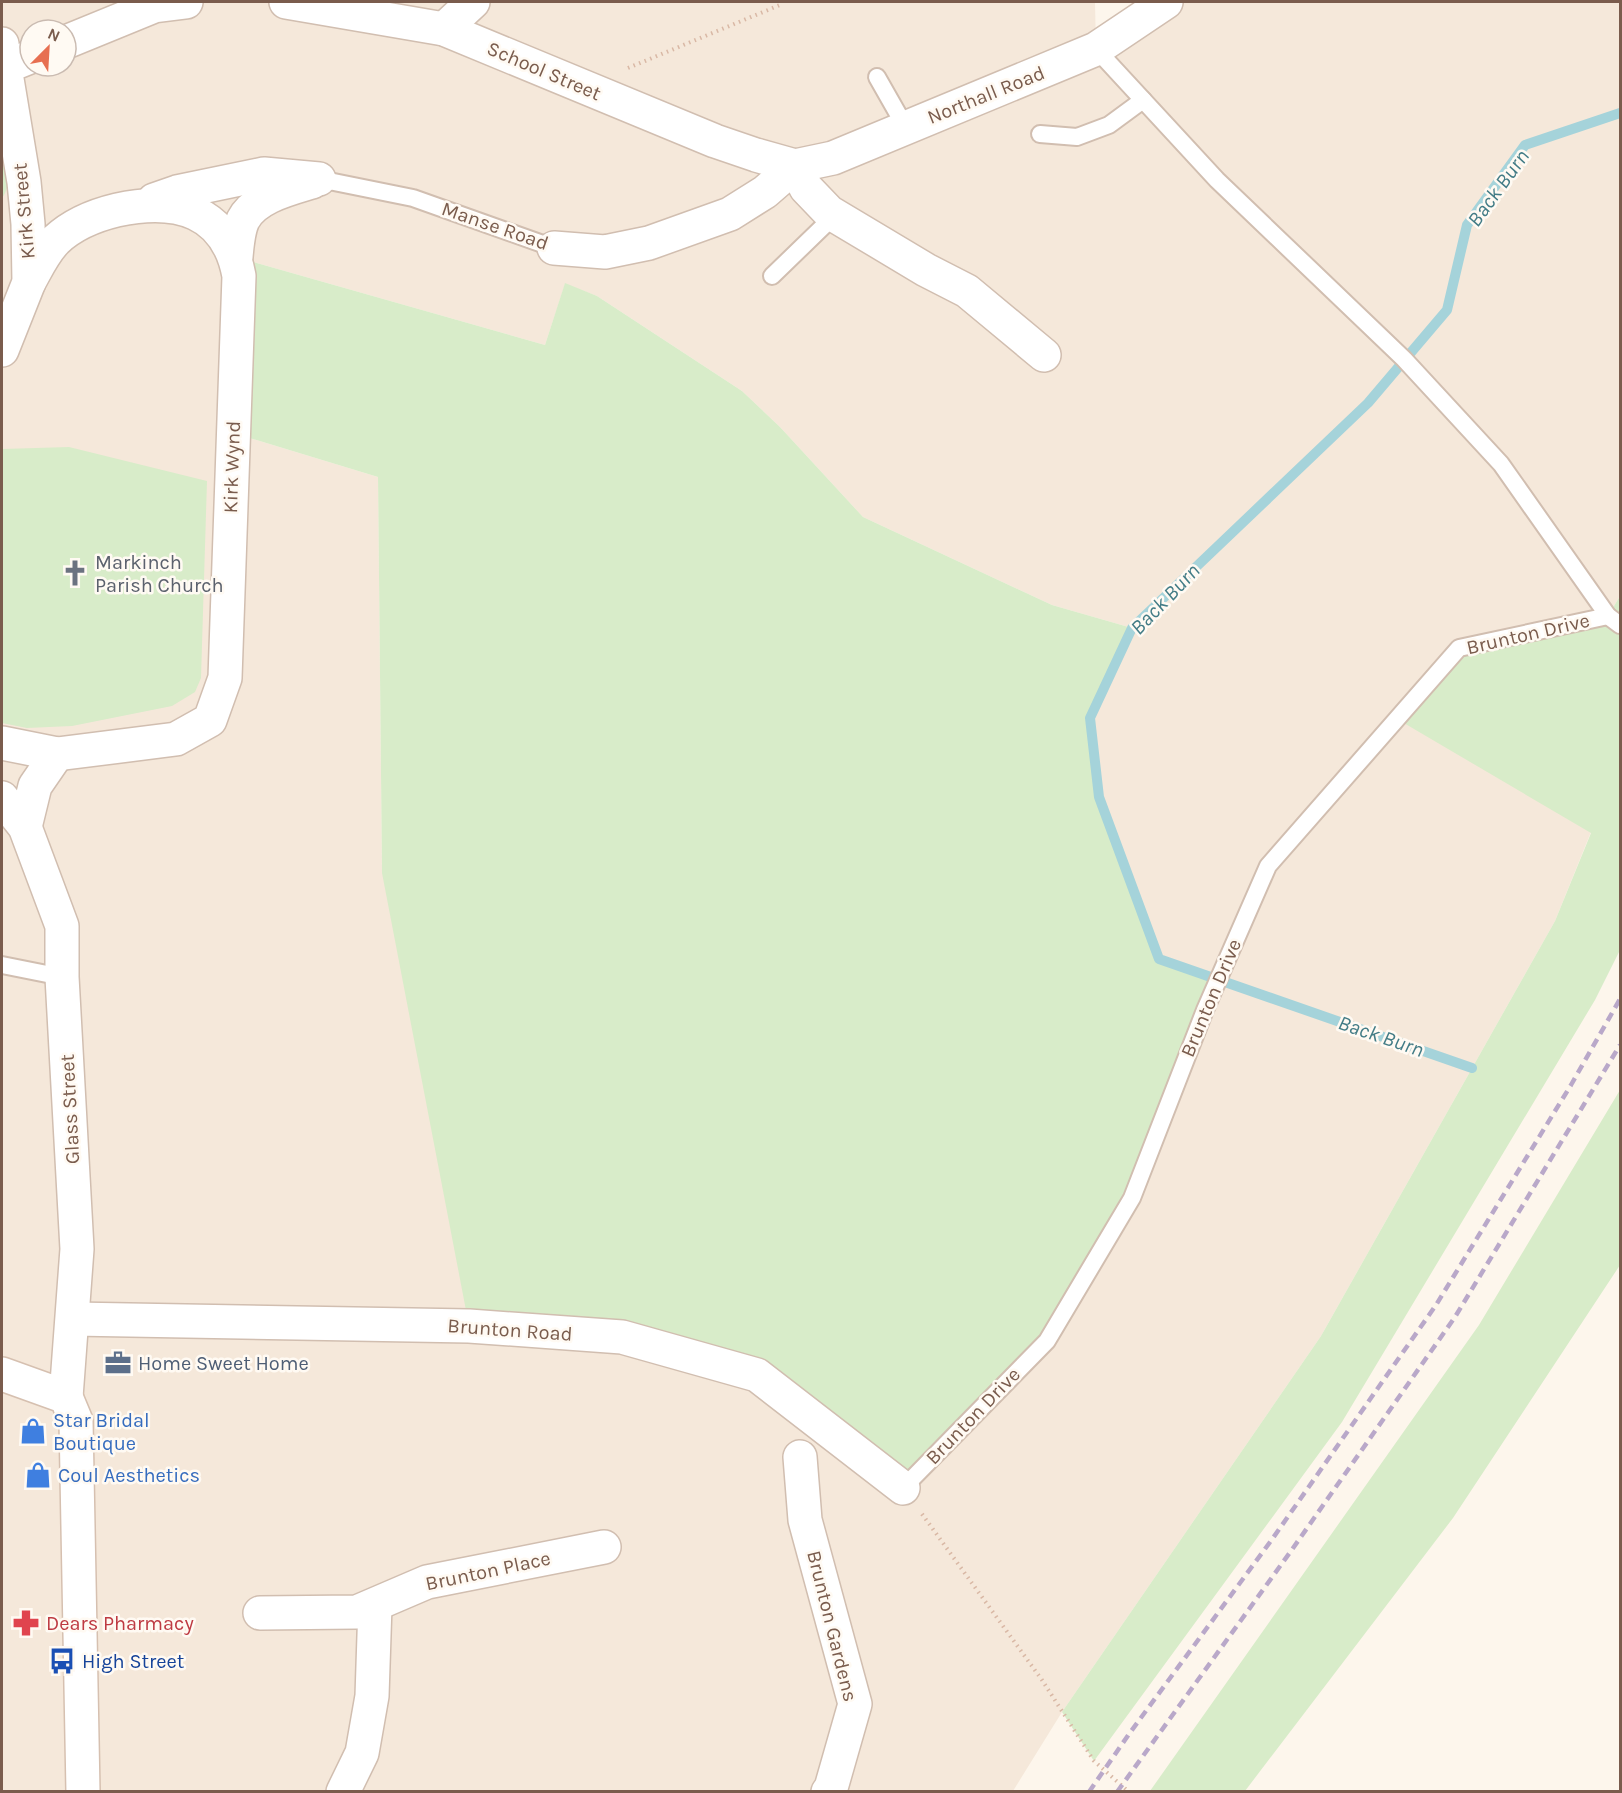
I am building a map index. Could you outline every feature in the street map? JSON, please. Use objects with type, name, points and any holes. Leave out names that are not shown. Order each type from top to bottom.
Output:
[{"type":"street","points":[[78,37],[154,6],[186,2]]},
{"type":"street","name":"School Street","points":[[286,2],[444,29],[715,141],[756,156],[795,166]]},
{"type":"street","points":[[444,29],[473,2]]},
{"type":"street","name":"Northall Road","points":[[795,166],[833,158],[1096,49],[1166,2]]},
{"type":"street","name":"Kirk Street","points":[[2,350],[29,282],[15,224],[24,182],[10,59]]},
{"type":"street","points":[[795,166],[806,188],[835,215],[926,270],[967,291],[1044,355]]},
{"type":"street","name":"Manse Road","points":[[554,248],[605,252],[649,243],[730,214],[765,192],[795,166]]},
{"type":"street","name":"Manse Road","points":[[15,224],[123,209],[177,192],[264,174],[320,179]]},
{"type":"street","points":[[236,256],[243,220],[254,206],[320,179]]},
{"type":"street","name":"Kirk Wynd","points":[[2,743],[57,754],[177,739],[210,720],[225,678],[239,276],[236,256],[224,236],[208,220],[186,208],[164,205],[123,209],[100,214],[57,240],[43,257],[29,282]]},
{"type":"street","points":[[25,827],[35,786],[57,754]]},
{"type":"street","name":"Glass Street","points":[[2,798],[25,827],[62,926],[62,977],[77,1249],[74,1319],[66,1397]]},
{"type":"street","name":"Brunton Road","points":[[74,1319],[469,1326],[622,1337],[756,1375],[903,1488]]},
{"type":"street","points":[[2,1374],[66,1397],[76,1421],[83,1791]]},
{"type":"street","name":"Brunton Gardens","points":[[800,1457],[805,1520],[855,1704],[828,1791]]},
{"type":"street","name":"Brunton Place","points":[[260,1613],[357,1612],[427,1582],[604,1548]]},
{"type":"street","points":[[343,1791],[362,1753],[370,1707],[375,1605]]},
{"type":"lane","points":[[1096,49],[1217,180],[1404,359],[1501,464],[1614,620]]},
{"type":"lane","points":[[877,77],[906,128]]},
{"type":"lane","points":[[1040,134],[1077,137],[1109,125],[1143,100]]},
{"type":"lane","name":"Manse Road","points":[[320,179],[413,198],[554,248]]},
{"type":"lane","points":[[772,276],[835,215]]},
{"type":"lane","name":"Brunton Drive","points":[[903,1488],[1047,1341],[1132,1198],[1205,1010],[1268,866],[1459,648],[1614,620]]},
{"type":"lane","points":[[2,965],[62,977]]},
{"type":"path","points":[[584,87],[780,5]]},
{"type":"path","points":[[903,1488],[1042,1680],[1094,1761],[1129,1791]]},
{"type":"shaded area","points":[[2,2],[1093,2],[1095,3],[1096,48],[1166,2],[1620,2],[1620,596],[1608,616],[1397,718],[1591,832],[1555,921],[1321,1336],[1062,1712],[1013,1791],[2,1792]],"holes":[[[236,257],[545,345],[565,284],[597,296],[742,391],[780,427],[863,517],[1052,605],[1132,628],[1090,718],[1099,797],[1159,959],[1217,979],[382,873],[378,477],[233,433]]]},
{"type":"green space","points":[[2,141],[8,178],[6,192],[2,198]]},
{"type":"green space","points":[[236,257],[545,345],[565,283],[597,296],[742,391],[780,427],[863,517],[1052,605],[1132,628],[1090,718],[1099,797],[1159,959],[1218,979],[1132,1198],[1047,1341],[903,1488],[756,1375],[469,1326],[382,873],[378,477],[233,433]]},
{"type":"green space","points":[[69,447],[207,481],[201,678],[195,692],[172,706],[72,726],[27,728],[2,723],[2,449]]},
{"type":"green space","points":[[1620,596],[1620,950],[1595,1000],[1342,1422],[1094,1761],[1062,1712],[1321,1336],[1555,921],[1591,833],[1397,719],[1459,648],[1608,616]]},
{"type":"green space","points":[[1620,1090],[1620,1265],[1453,1518],[1245,1791],[1150,1791],[1479,1325]]},
{"type":"waterway","name":"Back Burn","points":[[1472,1068],[1159,959],[1099,797],[1090,718],[1132,628],[1368,403],[1447,310],[1467,225],[1525,145],[1620,113]]},
{"type":"railway","points":[[1089,1792],[1273,1538],[1436,1305],[1571,1085],[1620,999]]},
{"type":"railway","points":[[1117,1792],[1291,1551],[1455,1317],[1620,1045]]},
{"type":"place","name":"Markinch Parish Church","points":[[75,573]]},
{"type":"place","name":"Home Sweet Home","points":[[118,1363]]},
{"type":"place","name":"Star Bridal Boutique","points":[[33,1431]]},
{"type":"place","name":"Coul Aesthetics","points":[[38,1475]]},
{"type":"place","name":"Dears Pharmacy","points":[[26,1623]]},
{"type":"place","name":"High Street","points":[[62,1661]]}]
